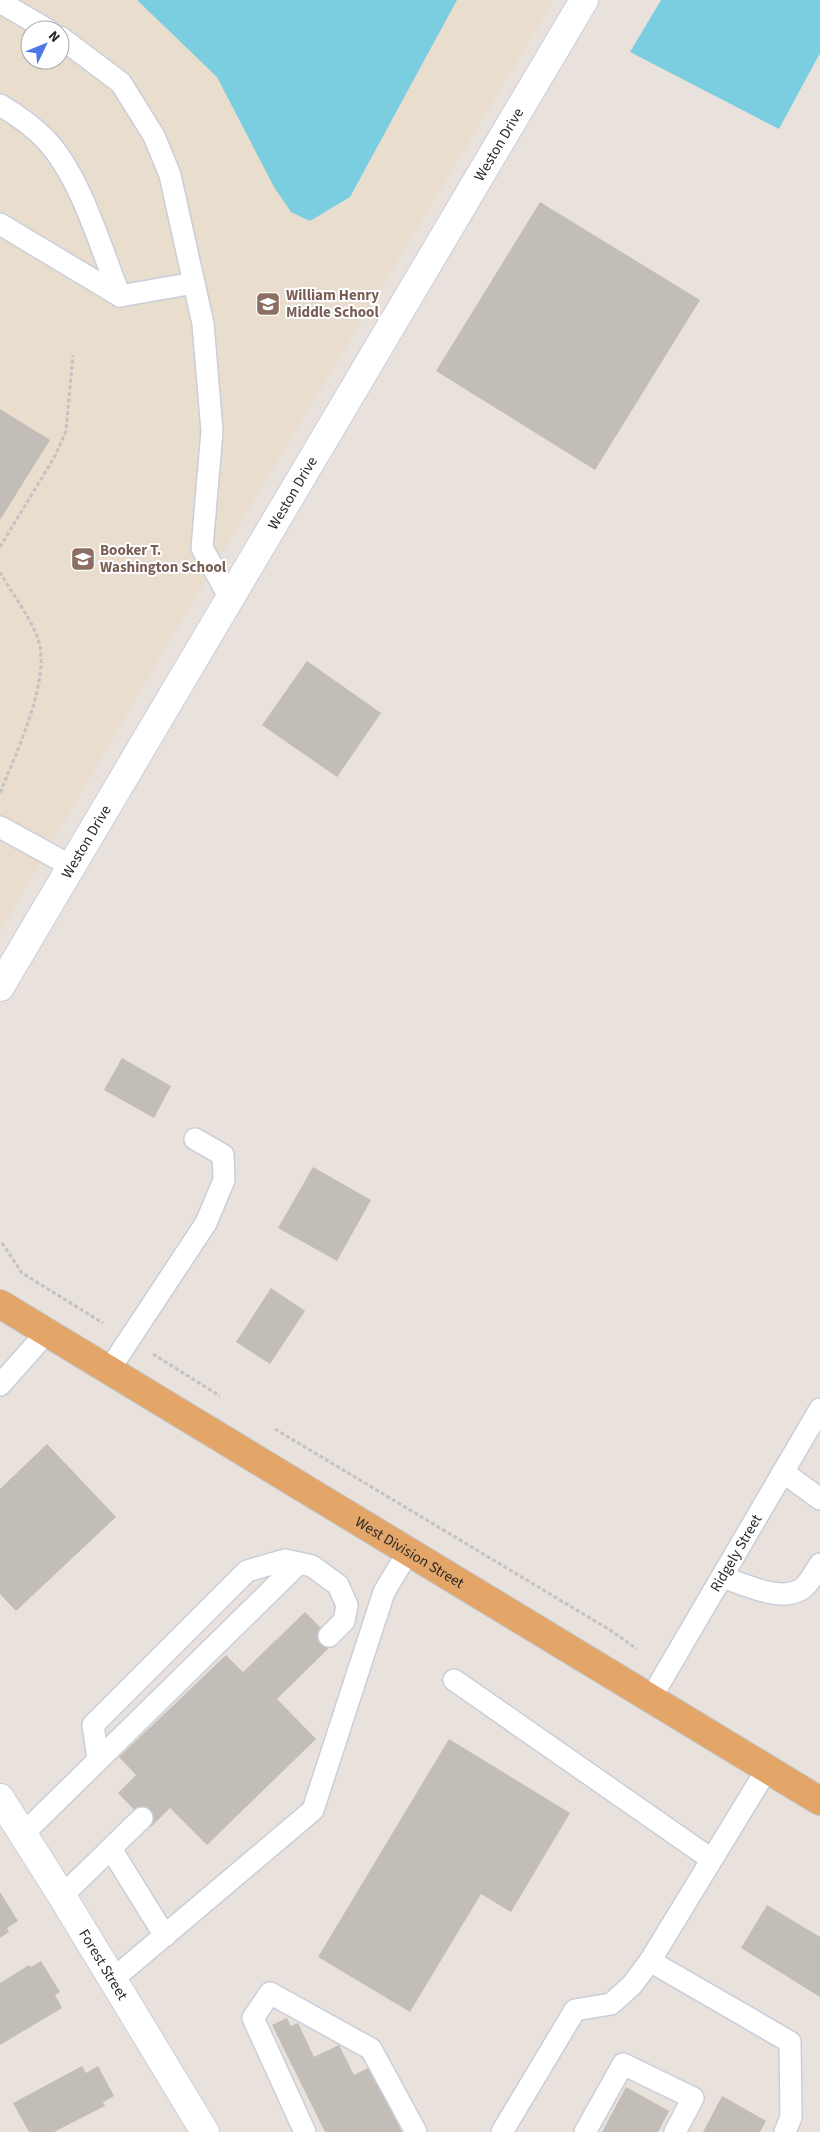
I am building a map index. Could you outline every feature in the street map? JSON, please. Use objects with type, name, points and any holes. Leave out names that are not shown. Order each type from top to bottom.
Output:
[{"type":"highway","name":"West Division Street","points":[[0,1304],[820,1801]]},
{"type":"street","name":"Weston Drive","points":[[0,987],[584,0]]},
{"type":"street","name":"Forest Street","points":[[0,1798],[62,1896],[205,2132]]},
{"type":"lane","points":[[0,2],[31,20]]},
{"type":"lane","points":[[70,44],[122,83],[154,136],[170,175],[203,324],[212,431],[202,548],[230,598]]},
{"type":"lane","points":[[0,105],[20,117],[47,141],[75,184],[120,296]]},
{"type":"lane","points":[[0,224],[120,296],[194,284]]},
{"type":"lane","points":[[0,826],[71,866]]},
{"type":"lane","points":[[109,1370],[206,1223],[224,1180],[223,1155],[195,1139]]},
{"type":"lane","points":[[0,1386],[47,1332]]},
{"type":"lane","name":"Ridgely Street","points":[[651,1698],[820,1409]]},
{"type":"lane","points":[[783,1472],[820,1499]]},
{"type":"lane","points":[[112,1980],[314,1810],[384,1592],[408,1552]]},
{"type":"lane","points":[[98,1759],[93,1725],[247,1571],[285,1560],[312,1566],[338,1585],[347,1605],[344,1621],[329,1636]]},
{"type":"lane","points":[[23,1834],[298,1563]]},
{"type":"lane","points":[[722,1577],[769,1592],[788,1594],[806,1585],[820,1564]]},
{"type":"lane","points":[[454,1680],[711,1859]]},
{"type":"lane","points":[[502,2132],[575,2010],[611,2004],[632,1985],[650,1961],[767,1769]]},
{"type":"lane","points":[[62,1896],[142,1818]]},
{"type":"lane","points":[[111,1849],[165,1936]]},
{"type":"lane","points":[[650,1961],[790,2042],[790,2117],[785,2132]]},
{"type":"lane","points":[[305,2132],[253,2018],[270,1993],[371,2049],[416,2132]]},
{"type":"lane","points":[[585,2132],[623,2064],[693,2098],[675,2132]]},
{"type":"path","points":[[0,547],[55,456],[66,431],[73,355]]},
{"type":"path","points":[[0,572],[38,638],[42,657],[40,677],[24,734],[0,793]]},
{"type":"shaded area","points":[[0,0],[554,0],[163,652],[0,932]]},
{"type":"water","points":[[137,0],[457,0],[350,197],[310,221],[291,212],[274,187],[217,77]]},
{"type":"water","points":[[661,0],[820,0],[820,53],[779,129],[630,52]]},
{"type":"building","points":[[540,202],[700,300],[595,470],[436,371]]},
{"type":"building","points":[[0,409],[50,440],[0,520]]},
{"type":"building","points":[[307,661],[381,713],[337,777],[262,725]]},
{"type":"building","points":[[122,1058],[171,1086],[154,1118],[104,1090]]},
{"type":"building","points":[[313,1167],[371,1200],[337,1261],[278,1228]]},
{"type":"building","points":[[271,1288],[305,1311],[270,1364],[236,1342]]},
{"type":"building","points":[[47,1444],[116,1517],[16,1611],[0,1594],[0,1489]]},
{"type":"building","points":[[305,1612],[335,1642],[277,1699],[316,1739],[207,1845],[170,1808],[151,1827],[118,1793],[136,1775],[119,1757],[226,1655],[243,1672]]},
{"type":"building","points":[[449,1739],[570,1813],[511,1912],[481,1894],[410,2012],[318,1957]]},
{"type":"building","points":[[0,1892],[18,1921],[7,1928],[9,1932],[0,1938]]},
{"type":"building","points":[[767,1905],[820,1937],[820,1997],[741,1948]]},
{"type":"building","points":[[41,1961],[60,1992],[55,1995],[62,2008],[0,2045],[0,1983],[29,1965],[31,1967]]},
{"type":"building","points":[[287,2018],[291,2026],[298,2023],[314,2057],[339,2045],[354,2075],[370,2067],[402,2132],[325,2132],[272,2025]]},
{"type":"building","points":[[82,2066],[86,2073],[98,2066],[114,2096],[103,2102],[105,2106],[54,2132],[29,2132],[13,2103]]},
{"type":"building","points":[[626,2087],[669,2111],[658,2132],[602,2132]]},
{"type":"building","points":[[722,2096],[766,2121],[760,2132],[703,2132]]},
{"type":"place","name":"William Henry Middle School","points":[[268,304]]},
{"type":"place","name":"Booker T. Washington School","points":[[83,559]]}]
